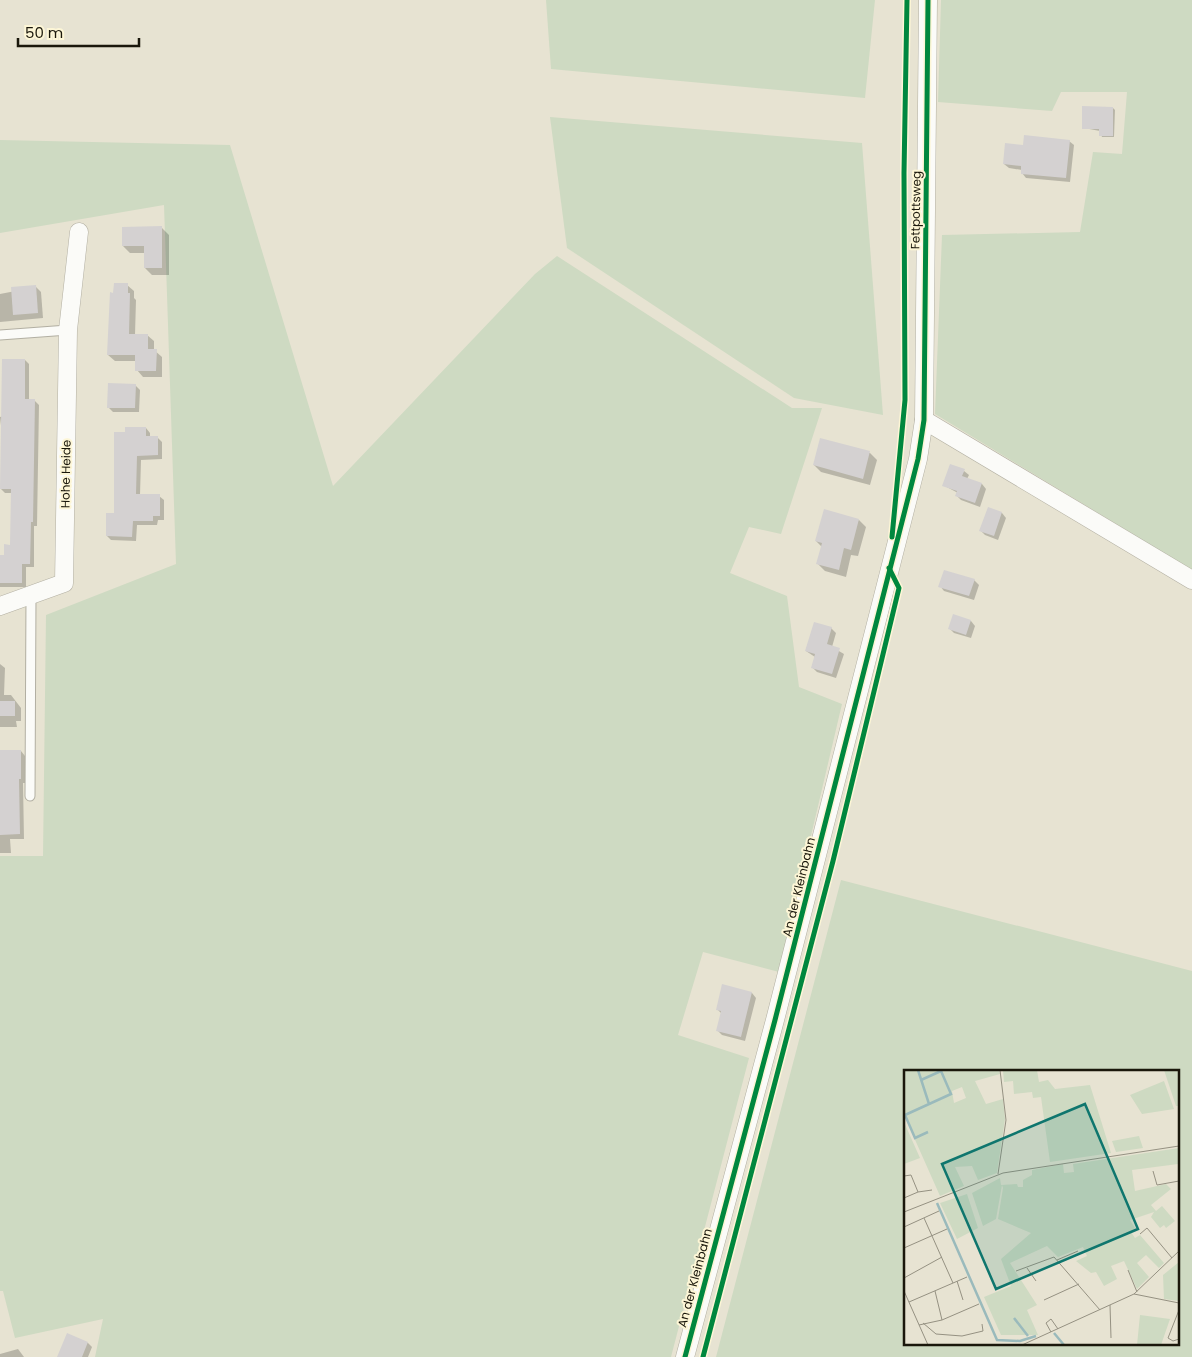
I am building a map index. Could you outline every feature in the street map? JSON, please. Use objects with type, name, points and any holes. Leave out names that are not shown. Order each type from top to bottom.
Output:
[{"type":"street","name":"Fettpottsweg","points":[[924,420],[928,0]]},
{"type":"street","name":"Hohe Heide","points":[[0,606],[64,583],[68,330],[79,232]]},
{"type":"street","points":[[924,420],[1192,580]]},
{"type":"street","name":"An der Kleinbahn","points":[[685,1357],[893,562],[918,459],[924,420]]},
{"type":"lane","points":[[0,335],[68,330]]},
{"type":"lane","points":[[30,796],[31,596]]},
{"type":"green space","points":[[546,0],[875,0],[865,98],[551,69]]},
{"type":"green space","points":[[941,0],[1192,0],[1192,570],[935,414],[942,235],[1080,232],[1093,152],[1122,154],[1127,92],[1061,92],[1052,111],[938,102]]},
{"type":"green space","points":[[550,117],[862,143],[883,415],[794,398],[567,248]]},
{"type":"green space","points":[[0,140],[230,145],[333,486],[535,274],[557,256],[792,408],[822,408],[781,534],[749,527],[730,573],[787,596],[799,687],[842,704],[779,972],[703,952],[678,1035],[749,1058],[671,1357],[95,1357],[103,1319],[15,1338],[3,1291],[0,1291],[0,856],[43,856],[46,615],[176,564],[164,205],[0,233]]},
{"type":"green space","points":[[841,880],[1192,971],[1192,1357],[716,1357]]},
{"type":"building","points":[[1082,106],[1113,107],[1113,136],[1099,136],[1099,129],[1082,129]]},
{"type":"building","points":[[1024,135],[1070,140],[1066,178],[1021,174],[1021,166],[1003,164],[1005,143],[1023,145]]},
{"type":"building","points":[[162,226],[162,268],[144,268],[144,246],[122,246],[122,227]]},
{"type":"building","points":[[114,283],[128,283],[128,293],[130,293],[129,334],[148,334],[148,349],[157,349],[156,371],[135,371],[135,355],[107,355],[110,292],[113,293]]},
{"type":"building","points":[[36,285],[38,313],[13,315],[11,287]]},
{"type":"building","points":[[2,359],[25,359],[25,399],[35,399],[33,522],[31,522],[30,564],[22,564],[22,583],[0,583],[0,555],[4,555],[4,544],[10,545],[11,489],[0,489]]},
{"type":"building","points":[[108,383],[136,384],[135,408],[107,408]]},
{"type":"building","points":[[125,427],[146,427],[146,436],[158,436],[158,455],[137,456],[136,494],[160,494],[160,516],[153,516],[153,521],[133,521],[132,537],[106,536],[106,513],[114,513],[114,432],[125,432]]},
{"type":"building","points":[[820,438],[870,451],[863,479],[813,465]]},
{"type":"building","points":[[950,464],[965,469],[962,476],[982,483],[975,503],[955,496],[957,491],[942,486]]},
{"type":"building","points":[[988,507],[1002,512],[994,536],[979,531]]},
{"type":"building","points":[[824,509],[859,519],[851,550],[844,548],[839,570],[816,564],[822,543],[815,541]]},
{"type":"building","points":[[944,570],[975,579],[969,596],[938,587]]},
{"type":"building","points":[[953,614],[971,620],[966,635],[948,629]]},
{"type":"building","points":[[814,622],[832,627],[827,644],[840,648],[832,674],[811,668],[815,654],[805,651]]},
{"type":"building","points":[[0,701],[15,701],[15,716],[0,716]]},
{"type":"building","points":[[0,750],[21,750],[21,779],[19,779],[20,834],[0,835]]},
{"type":"building","points":[[722,984],[752,992],[741,1037],[716,1031],[721,1011],[716,1010]]},
{"type":"building","points":[[67,1333],[88,1342],[82,1357],[57,1357]]},
{"type":"cycle path","points":[[892,537],[905,400],[904,173],[907,0]]},
{"type":"cycle path","points":[[685,1357],[775,1020],[918,459],[924,420],[928,0]]},
{"type":"cycle path","points":[[703,1357],[833,861],[899,588],[889,568]]}]
